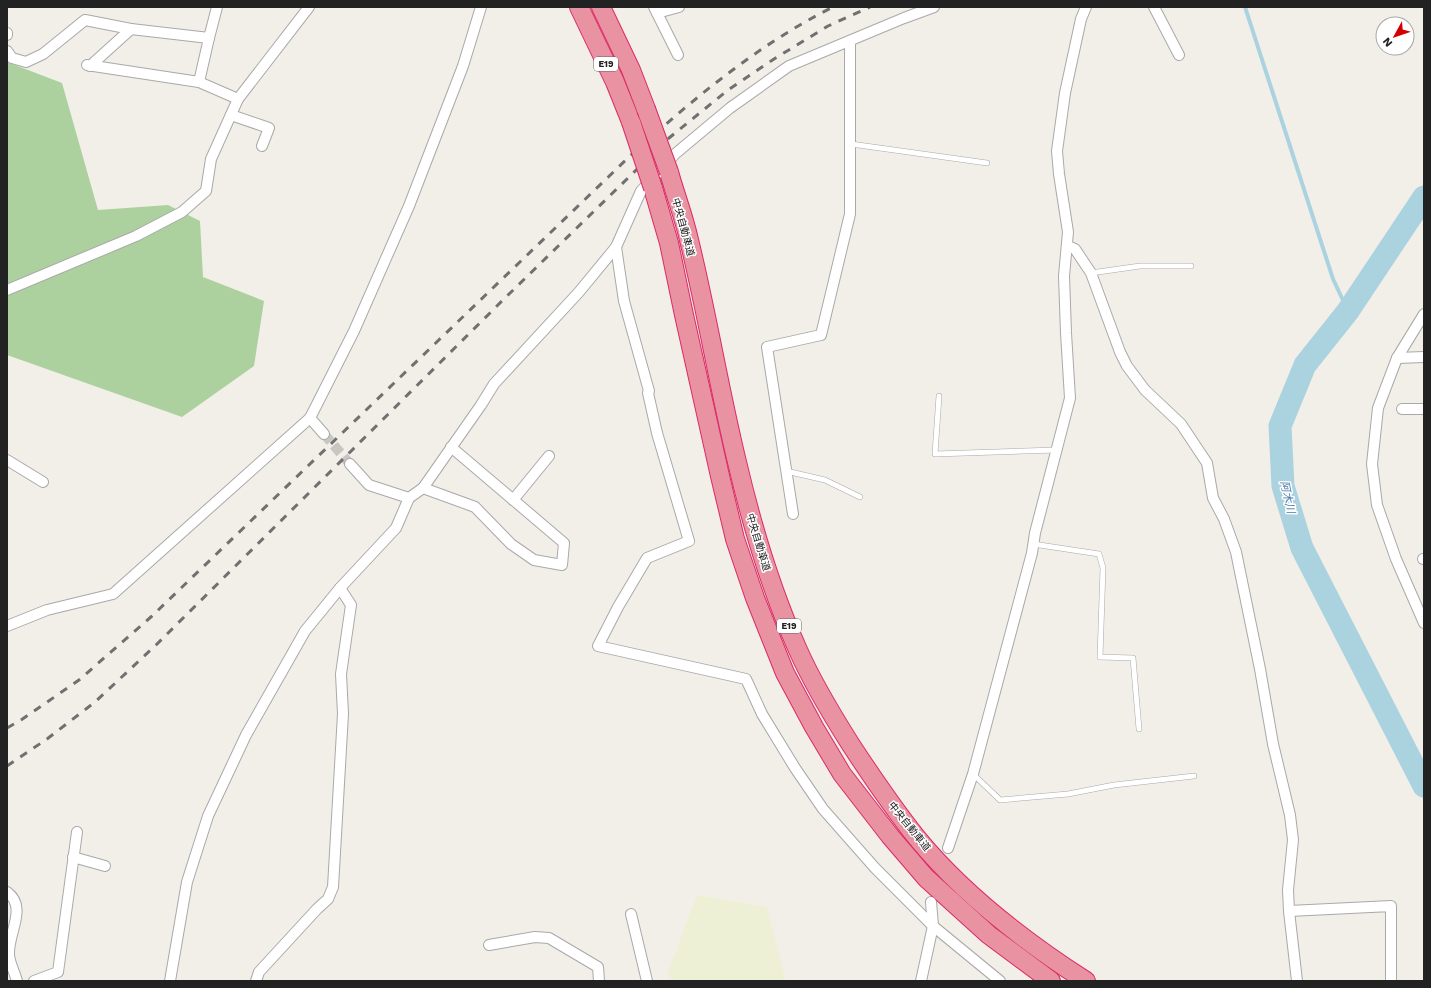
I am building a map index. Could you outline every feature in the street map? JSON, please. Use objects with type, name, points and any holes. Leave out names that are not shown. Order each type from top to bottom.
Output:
[{"type":"highway","name":"中央自動車道","points":[[579,7],[615,82],[653,188],[669,243],[713,446],[735,539],[755,598],[785,673],[814,727],[842,774],[890,836],[926,878],[988,935],[1051,981]]},
{"type":"highway","name":"中央自動車道","points":[[601,7],[631,70],[646,109],[689,237],[736,462],[754,527],[774,589],[802,658],[830,713],[866,768],[918,839],[952,875],[990,909],[1058,963],[1086,981]]},
{"type":"street","points":[[199,82],[217,7]]},
{"type":"street","points":[[7,290],[136,236],[182,212],[206,191],[211,159],[238,99],[309,7]]},
{"type":"street","points":[[7,626],[47,610],[113,594],[310,418],[354,331],[408,206],[463,66],[481,7]]},
{"type":"street","points":[[678,55],[656,10],[679,7]]},
{"type":"street","points":[[170,981],[187,882],[208,816],[246,735],[305,632],[340,588],[396,528],[409,498],[423,488],[494,384],[579,292],[616,247],[640,190],[675,154],[730,108],[789,66],[934,7]]},
{"type":"street","points":[[948,848],[973,774],[1034,544],[1035,533],[1070,398],[1064,276],[1068,246],[1068,232],[1057,151],[1065,92],[1081,19],[1086,7]]},
{"type":"street","points":[[1154,7],[1179,54]]},
{"type":"street","points":[[7,51],[12,58],[26,62],[43,54],[85,20],[131,29],[209,38]]},
{"type":"street","points":[[131,29],[87,65],[199,82],[238,99]]},
{"type":"street","points":[[793,514],[767,347],[821,335],[850,214],[850,41]]},
{"type":"street","points":[[231,115],[269,128],[262,146]]},
{"type":"street","points":[[1068,246],[1075,249],[1091,273],[1118,347],[1127,366],[1145,390],[1181,424],[1207,463],[1213,498],[1224,519],[1236,552],[1260,669],[1273,744],[1290,815],[1293,840],[1288,890],[1297,981]]},
{"type":"street","points":[[616,247],[624,301],[658,433],[690,540],[647,558],[618,607],[598,646],[746,680],[762,714],[823,810],[875,868],[933,926],[1000,981]]},
{"type":"street","points":[[1424,314],[1397,358],[1378,408],[1372,464],[1377,505],[1396,559],[1424,623]]},
{"type":"street","points":[[1397,358],[1424,357]]},
{"type":"street","points":[[1402,409],[1424,409]]},
{"type":"street","points":[[310,418],[324,434]]},
{"type":"street","points":[[423,488],[475,507],[511,544],[534,560],[562,565],[564,543],[451,448]]},
{"type":"street","points":[[513,500],[550,456]]},
{"type":"street","points":[[7,460],[43,482]]},
{"type":"street","points":[[350,464],[369,485],[409,498]]},
{"type":"street","points":[[256,981],[259,972],[328,899],[333,887],[343,714],[341,674],[351,605],[340,588]]},
{"type":"street","points":[[34,981],[58,972],[77,832]]},
{"type":"street","points":[[73,857],[105,866]]},
{"type":"street","points":[[7,892],[11,895],[17,908],[9,954],[17,981]]},
{"type":"street","points":[[921,981],[933,926],[931,902]]},
{"type":"street","points":[[1289,911],[1391,906],[1392,981]]},
{"type":"street","points":[[631,914],[647,981]]},
{"type":"street","points":[[490,946],[535,937],[549,938],[598,967],[600,981]]},
{"type":"lane","points":[[851,144],[987,163]]},
{"type":"lane","points":[[1091,273],[1140,266],[1191,266]]},
{"type":"lane","points":[[939,396],[935,454],[1057,450]]},
{"type":"lane","points":[[786,471],[825,480],[860,497]]},
{"type":"lane","points":[[1034,544],[1099,554],[1103,568],[1100,656],[1133,658],[1139,729]]},
{"type":"lane","points":[[973,774],[1000,800],[1027,799],[1068,794],[1114,785],[1194,776]]},
{"type":"green space","points":[[7,62],[62,83],[98,210],[168,205],[200,221],[203,277],[264,301],[254,366],[182,417],[7,355]]},
{"type":"green space","points":[[697,895],[767,907],[785,978],[784,981],[673,981],[667,974]]},
{"type":"waterway","points":[[1245,7],[1333,279],[1348,311]]},
{"type":"waterway","name":"阿木川","points":[[1424,197],[1348,311],[1305,365],[1280,426],[1283,486],[1302,548],[1424,786]]},
{"type":"tunnel","points":[[324,434],[350,464]]},
{"type":"railway","points":[[7,728],[79,680],[152,616],[629,157],[677,115],[752,56],[778,38],[833,7]]},
{"type":"railway","points":[[7,766],[47,739],[95,702],[156,645],[506,297],[669,138],[728,90],[774,59],[828,26],[870,7]]}]
